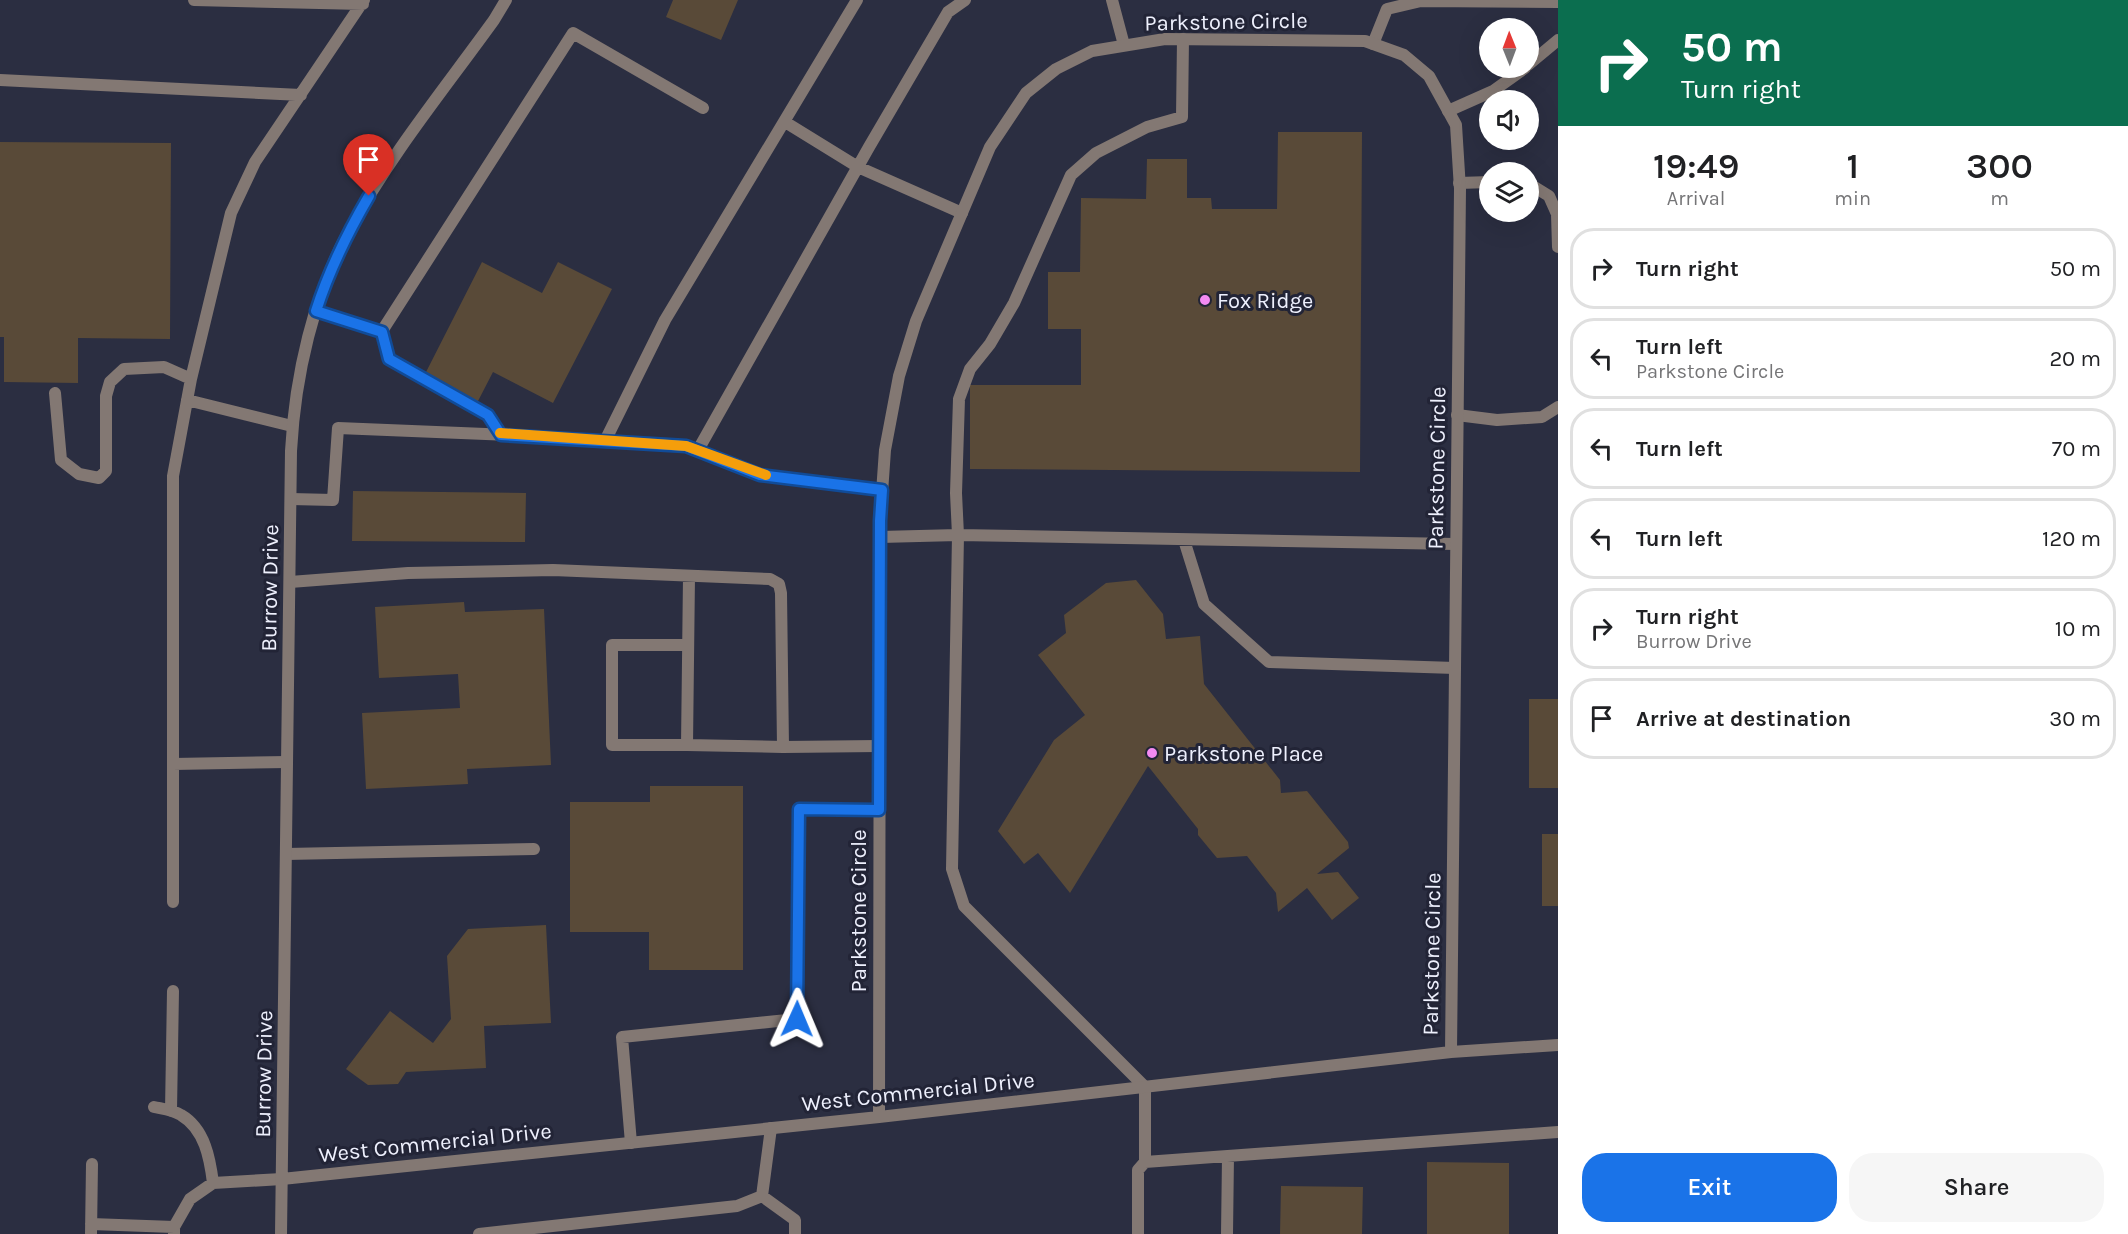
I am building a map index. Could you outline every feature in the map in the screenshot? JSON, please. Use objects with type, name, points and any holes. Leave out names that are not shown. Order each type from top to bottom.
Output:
[{"type":"street","points":[[194,0],[364,2]]},
{"type":"street","name":"Burrow Drive","points":[[281,1234],[292,426],[301,369],[323,290],[348,231],[380,178],[506,0]]},
{"type":"street","points":[[605,441],[665,320],[857,0]]},
{"type":"street","points":[[698,450],[948,12],[966,0]]},
{"type":"street","points":[[1112,0],[1124,45]]},
{"type":"street","points":[[1373,44],[1387,9],[1421,1],[1558,2]]},
{"type":"street","points":[[173,902],[173,476],[191,379],[231,213],[255,162],[364,2]]},
{"type":"street","points":[[501,435],[488,415],[389,359],[382,332],[573,33],[703,108]]},
{"type":"street","name":"Parkstone Circle","points":[[879,1117],[880,537],[885,450],[899,376],[916,321],[990,147],[1026,93],[1056,69],[1092,51],[1165,39],[1365,41],[1404,55],[1429,76],[1456,125],[1459,183],[1458,415],[1451,1052]]},
{"type":"street","points":[[1138,1234],[1138,1170],[1145,1162],[1145,1087],[964,906],[952,869],[959,399],[970,369],[990,344],[1014,303],[1071,175],[1096,153],[1147,127],[1182,117],[1183,39]]},
{"type":"street","points":[[1539,56],[1558,40]]},
{"type":"street","points":[[1448,111],[1493,91],[1511,78]]},
{"type":"street","points":[[0,80],[302,95]]},
{"type":"street","points":[[785,122],[858,167],[962,213]]},
{"type":"street","points":[[1459,183],[1479,182]]},
{"type":"street","points":[[1539,190],[1549,196],[1557,214],[1558,247]]},
{"type":"street","points":[[316,311],[382,332]]},
{"type":"street","points":[[56,393],[61,460],[78,474],[99,478],[106,471],[106,396],[110,381],[124,369],[164,367],[191,379]]},
{"type":"street","points":[[187,400],[292,426]]},
{"type":"street","points":[[1458,415],[1497,420],[1542,417],[1558,406]]},
{"type":"street","points":[[291,499],[333,500],[338,428],[686,446],[760,475],[882,490]]},
{"type":"street","points":[[880,537],[958,536],[1456,544]]},
{"type":"street","points":[[1184,540],[1204,604],[1269,662],[1455,668]]},
{"type":"street","points":[[290,582],[408,573],[542,570],[770,579],[779,584],[781,592],[783,747]]},
{"type":"street","points":[[687,746],[689,576]]},
{"type":"street","points":[[687,645],[612,645],[612,745],[879,746]]},
{"type":"street","points":[[173,764],[287,762]]},
{"type":"street","points":[[631,1143],[622,1037],[797,1019],[799,809],[879,810]]},
{"type":"street","points":[[286,854],[534,849]]},
{"type":"street","points":[[171,1111],[173,991]]},
{"type":"street","name":"West Commercial Drive","points":[[213,1183],[282,1179],[879,1117],[1451,1052],[1558,1045]]},
{"type":"street","points":[[92,1164],[91,1229],[174,1230],[190,1199],[213,1183],[209,1154],[197,1131],[183,1116],[154,1107]]},
{"type":"street","points":[[762,1196],[771,1128]]},
{"type":"street","points":[[1145,1162],[1558,1132]]},
{"type":"street","points":[[1227,1234],[1228,1156]]},
{"type":"street","points":[[479,1234],[737,1206],[762,1196]]},
{"type":"street","points":[[762,1196],[795,1220],[795,1234]]},
{"type":"building","points":[[673,0],[738,0],[721,40],[666,17]]},
{"type":"building","name":"Fox Ridge","points":[[1278,132],[1362,132],[1360,472],[970,469],[970,385],[1081,385],[1081,329],[1048,329],[1048,272],[1080,272],[1081,198],[1146,199],[1147,159],[1187,159],[1187,198],[1211,198],[1212,209],[1277,209]]},
{"type":"building","points":[[0,142],[171,143],[170,339],[78,338],[78,383],[4,382],[4,337],[0,337]]},
{"type":"building","points":[[482,262],[542,293],[558,262],[612,289],[553,403],[493,372],[477,403],[424,376]]},
{"type":"building","points":[[353,491],[526,493],[525,542],[352,541]]},
{"type":"building","name":"Parkstone Place","points":[[1136,580],[1163,614],[1166,639],[1200,636],[1204,684],[1280,780],[1281,793],[1307,791],[1348,842],[1349,848],[1317,874],[1338,872],[1359,898],[1332,920],[1307,888],[1278,912],[1276,893],[1247,856],[1217,858],[1198,835],[1198,829],[1148,766],[1070,893],[1038,853],[1024,864],[998,831],[1054,740],[1085,715],[1038,655],[1066,633],[1064,615],[1106,583]]},
{"type":"building","points":[[464,602],[465,612],[544,609],[551,765],[467,769],[468,784],[366,789],[362,713],[460,708],[458,674],[379,678],[375,607]]},
{"type":"building","points":[[1529,699],[1558,699],[1558,788],[1529,788]]},
{"type":"building","points":[[650,786],[743,786],[743,970],[649,970],[649,932],[570,932],[570,802],[650,802]]},
{"type":"building","points":[[1542,834],[1558,834],[1558,906],[1542,906]]},
{"type":"building","points":[[546,925],[551,1023],[484,1026],[486,1068],[406,1072],[398,1084],[368,1085],[346,1069],[390,1011],[433,1043],[451,1019],[447,956],[468,929]]},
{"type":"building","points":[[1427,1162],[1509,1163],[1509,1234],[1427,1234]]},
{"type":"building","points":[[1281,1186],[1363,1187],[1362,1234],[1280,1234]]},
{"type":"slow traffic","points":[[500,433],[501,435],[686,446],[760,475],[766,475]]},
{"type":"place","name":"Fox Ridge","points":[[1205,300]]},
{"type":"place","name":"Parkstone Place","points":[[1152,753]]},
{"type":"route","points":[[369,196],[348,231],[316,311],[382,332],[389,359],[488,415],[501,435],[686,446],[760,475],[882,490],[879,810],[799,809],[797,1019]]}]
